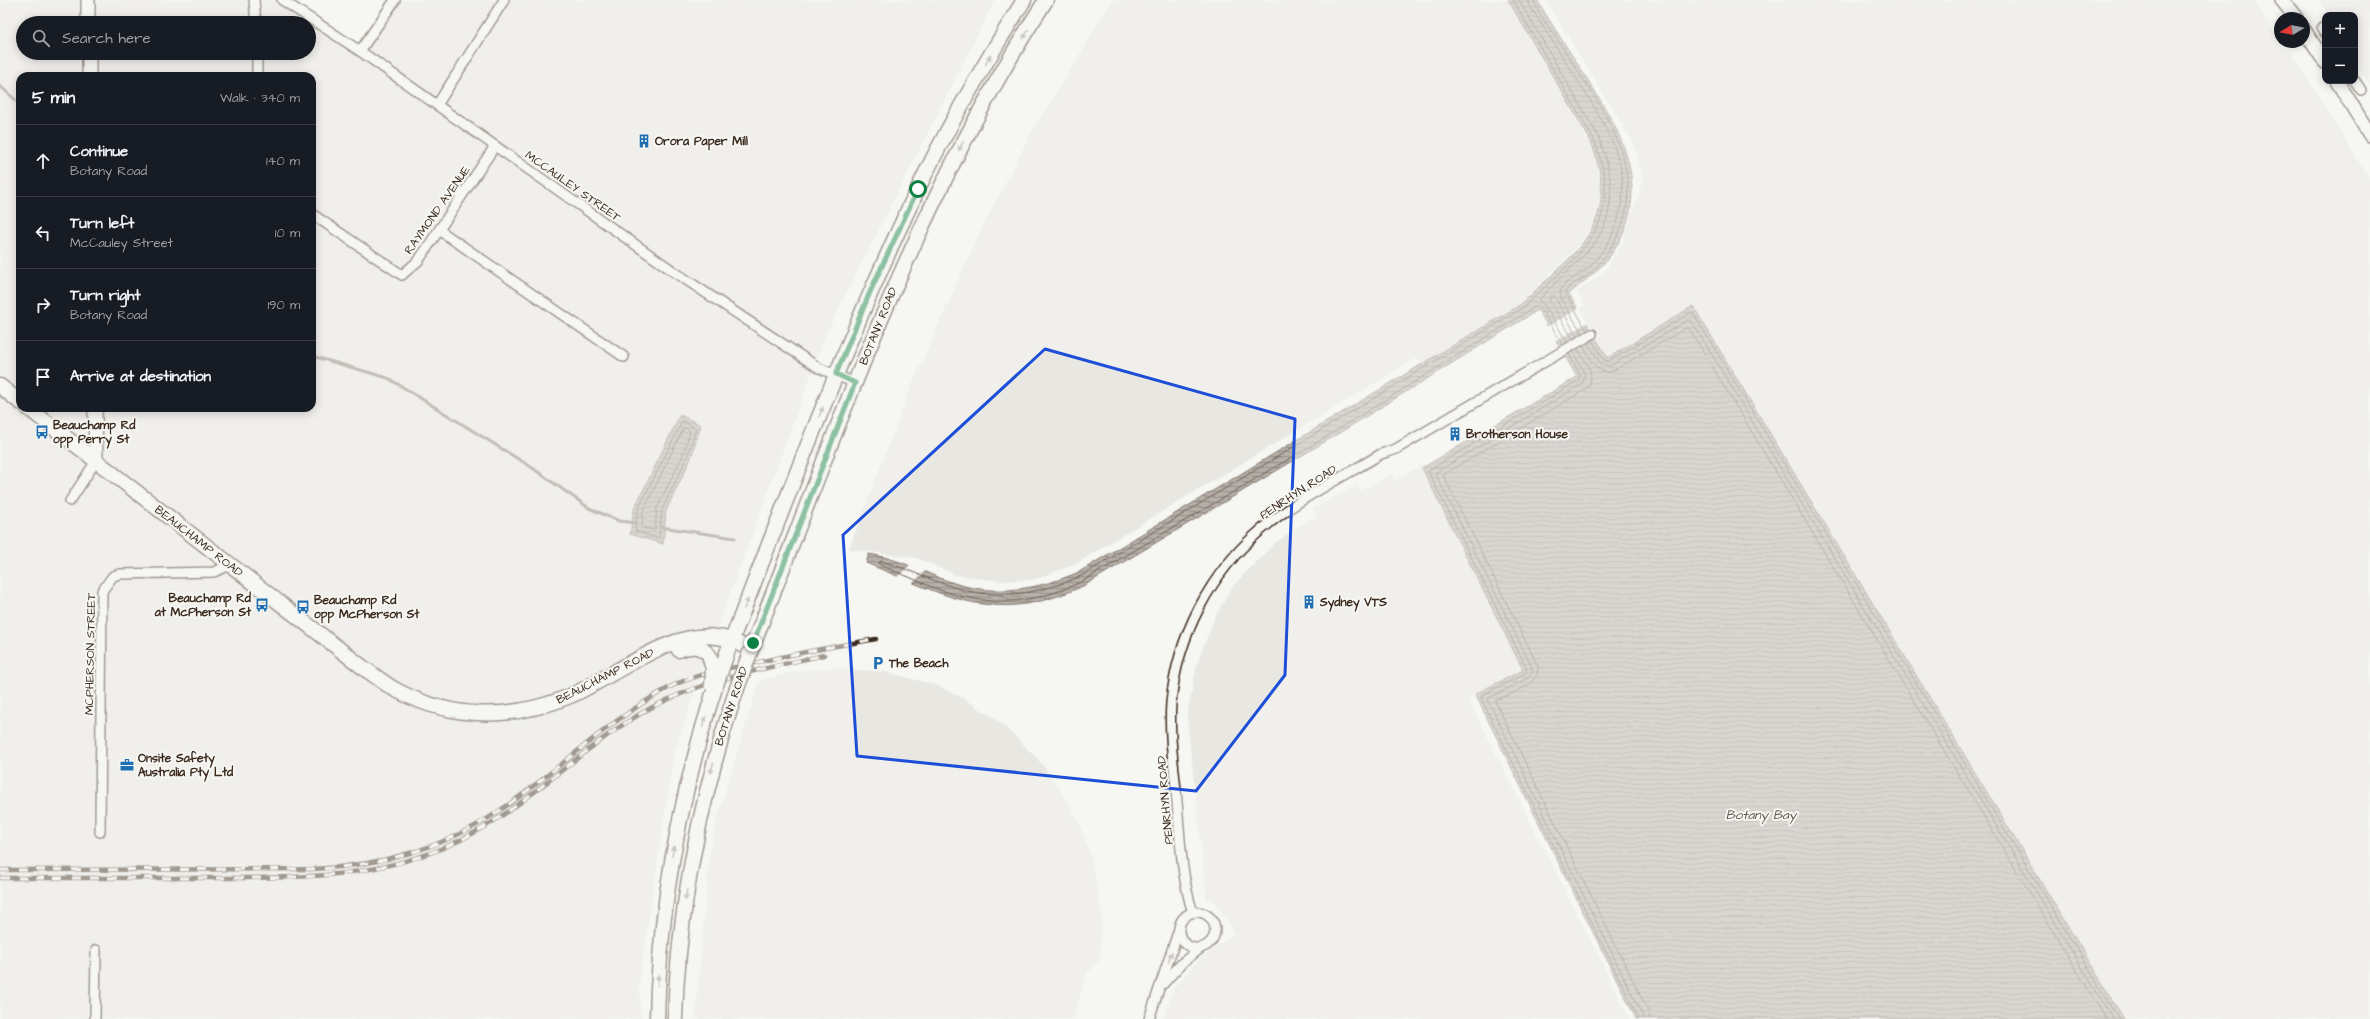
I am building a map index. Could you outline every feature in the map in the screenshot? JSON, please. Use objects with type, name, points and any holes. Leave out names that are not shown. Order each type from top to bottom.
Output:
[{"type":"main road","name":"BOTANY ROAD","points":[[675,1019],[682,925],[689,876],[706,792],[736,691],[741,645],[836,374],[870,292],[918,189],[969,94],[1024,0]]},
{"type":"main road","name":"BOTANY ROAD","points":[[657,1019],[660,953],[669,875],[692,763],[712,698],[741,645],[855,383],[901,270],[932,204],[975,119],[1046,0]]},
{"type":"main road","points":[[0,386],[16,399]]},
{"type":"main road","name":"BEAUCHAMP ROAD","points":[[33,412],[230,565],[397,690],[431,705],[458,712],[504,714],[534,709],[572,695],[644,658],[664,645],[688,638],[716,636],[741,645]]},
{"type":"main road","points":[[644,658],[659,657],[688,646],[701,648],[709,655],[713,669],[712,698]]},
{"type":"street","points":[[88,0],[88,16]]},
{"type":"street","points":[[254,0],[255,16]]},
{"type":"street","name":"MCCAULEY STREET","points":[[282,0],[306,16]]},
{"type":"street","points":[[360,51],[395,0]]},
{"type":"street","points":[[437,105],[504,0]]},
{"type":"street","points":[[2282,0],[2291,12]]},
{"type":"street","name":"MCCAULEY STREET","points":[[316,22],[360,51],[673,271],[813,364],[855,383]]},
{"type":"street","points":[[2310,39],[2322,57]]},
{"type":"street","points":[[89,60],[90,72]]},
{"type":"street","points":[[256,60],[257,72]]},
{"type":"street","points":[[2339,84],[2366,125],[2370,135]]},
{"type":"street","points":[[2357,84],[2361,90]]},
{"type":"street","name":"RAYMOND AVENUE","points":[[316,217],[402,275],[419,260],[495,146]]},
{"type":"street","points":[[439,230],[624,357]]},
{"type":"street","name":"PENRHYN ROAD","points":[[1193,913],[1183,870],[1172,755],[1171,703],[1181,652],[1204,598],[1236,553],[1260,530],[1282,514],[1381,454],[1396,449],[1592,334]]},
{"type":"street","points":[[70,501],[96,461],[95,412]]},
{"type":"street","name":"MCPHERSON STREET","points":[[100,832],[102,591],[113,576],[120,574],[214,572],[230,565]]},
{"type":"street","points":[[1149,1019],[1179,928],[1186,916],[1193,913],[1206,915],[1214,926],[1212,940],[1183,962],[1160,986]]},
{"type":"street","points":[[1179,928],[1179,934],[1185,944],[1195,948],[1201,948]]},
{"type":"street","points":[[95,1019],[96,950]]},
{"type":"highlighted area","points":[[1045,349],[1295,419],[1285,675],[1196,791],[857,756],[843,535]]},
{"type":"shaded area","points":[[0,0],[282,0],[306,16],[16,16],[16,60],[316,60],[316,22],[360,51],[395,0],[995,0],[826,334],[700,675],[674,755],[639,984],[641,1019],[0,1019]]},
{"type":"shaded area","points":[[1113,0],[1507,0],[1584,133],[1598,163],[1601,198],[1592,227],[1575,249],[1521,302],[1421,364],[1417,358],[1073,565],[1036,579],[1001,581],[956,575],[917,558],[849,549],[910,389],[981,229],[1029,137]]},
{"type":"shaded area","points":[[1545,0],[2254,0],[2274,33],[2274,48],[2290,50],[2370,180],[2370,1019],[2124,1019],[1693,307],[1608,359],[1590,326],[1588,326],[1578,309],[1585,306],[1577,292],[1570,296],[1604,273],[1623,241],[1643,180],[1634,143]]},
{"type":"shaded area","points":[[2319,0],[2370,0],[2370,85],[2358,65],[2358,12],[2326,12]]},
{"type":"shaded area","points":[[1424,464],[1525,670],[1470,696],[1469,700],[1630,1019],[1163,1019],[1173,989],[1200,959],[1235,933],[1212,898],[1207,901],[1187,716],[1197,664],[1214,619],[1233,586],[1274,544],[1295,528],[1317,516],[1313,509],[1357,485],[1360,491],[1391,474],[1394,481]]},
{"type":"shaded area","points":[[834,668],[886,672],[939,686],[964,699],[994,718],[1017,738],[1041,763],[1060,789],[1079,823],[1091,856],[1102,914],[1100,959],[1086,975],[1073,1019],[695,1019],[710,853],[715,825],[759,681],[797,671]]},
{"type":"water","name":"Botany Bay","points":[[1508,0],[1537,0],[1609,115],[1627,157],[1631,179],[1632,201],[1627,223],[1616,247],[1606,261],[1569,294],[1608,358],[1693,306],[2124,1019],[1636,1019],[1475,694],[1523,670],[1422,468],[1577,377],[1538,310],[1328,440],[1085,585],[1053,598],[1025,604],[998,605],[973,602],[948,596],[923,587],[866,563],[869,554],[880,556],[954,583],[986,590],[1033,587],[1064,578],[1079,572],[1521,304],[1560,268],[1589,234],[1598,215],[1601,194],[1599,169],[1590,140]]},
{"type":"water","points":[[680,415],[701,425],[691,458],[666,511],[663,544],[630,534],[634,509]]},
{"type":"pier","points":[[1580,308],[1588,322],[1554,342],[1546,327]]},
{"type":"pier","points":[[1591,327],[1598,338],[1564,358],[1557,347]]},
{"type":"pier","points":[[911,564],[926,570],[911,585],[896,578]]},
{"type":"waterway","points":[[0,86],[16,100]]},
{"type":"waterway","points":[[316,357],[388,378],[531,467],[589,508],[619,521],[636,523]]},
{"type":"waterway","points":[[661,527],[735,538]]},
{"type":"railway","points":[[0,870],[314,869],[363,864],[411,853],[456,835],[499,811],[625,715],[647,700],[680,682],[700,675],[722,670],[815,650],[876,639]]},
{"type":"railway","points":[[0,878],[292,877],[353,872],[383,867],[413,859],[443,848],[496,820],[615,730],[661,703],[684,693],[730,677],[824,655]]},
{"type":"place","name":"Orora Paper Mill","points":[[644,141]]},
{"type":"place","name":"Beauchamp Rd opp Perry St","points":[[42,432]]},
{"type":"place","name":"Brotherson House","points":[[1455,434]]},
{"type":"place","name":"Sydney VTS","points":[[1309,602]]},
{"type":"place","name":"Beauchamp Rd at McPherson St","points":[[262,605]]},
{"type":"place","name":"Beauchamp Rd opp McPherson St","points":[[303,607]]},
{"type":"place","name":"The Beach","points":[[878,663]]},
{"type":"place","name":"Onsite Safety Australia Pty Ltd","points":[[127,765]]},
{"type":"route","points":[[753,643],[855,383],[836,374],[870,292],[918,189]]}]
